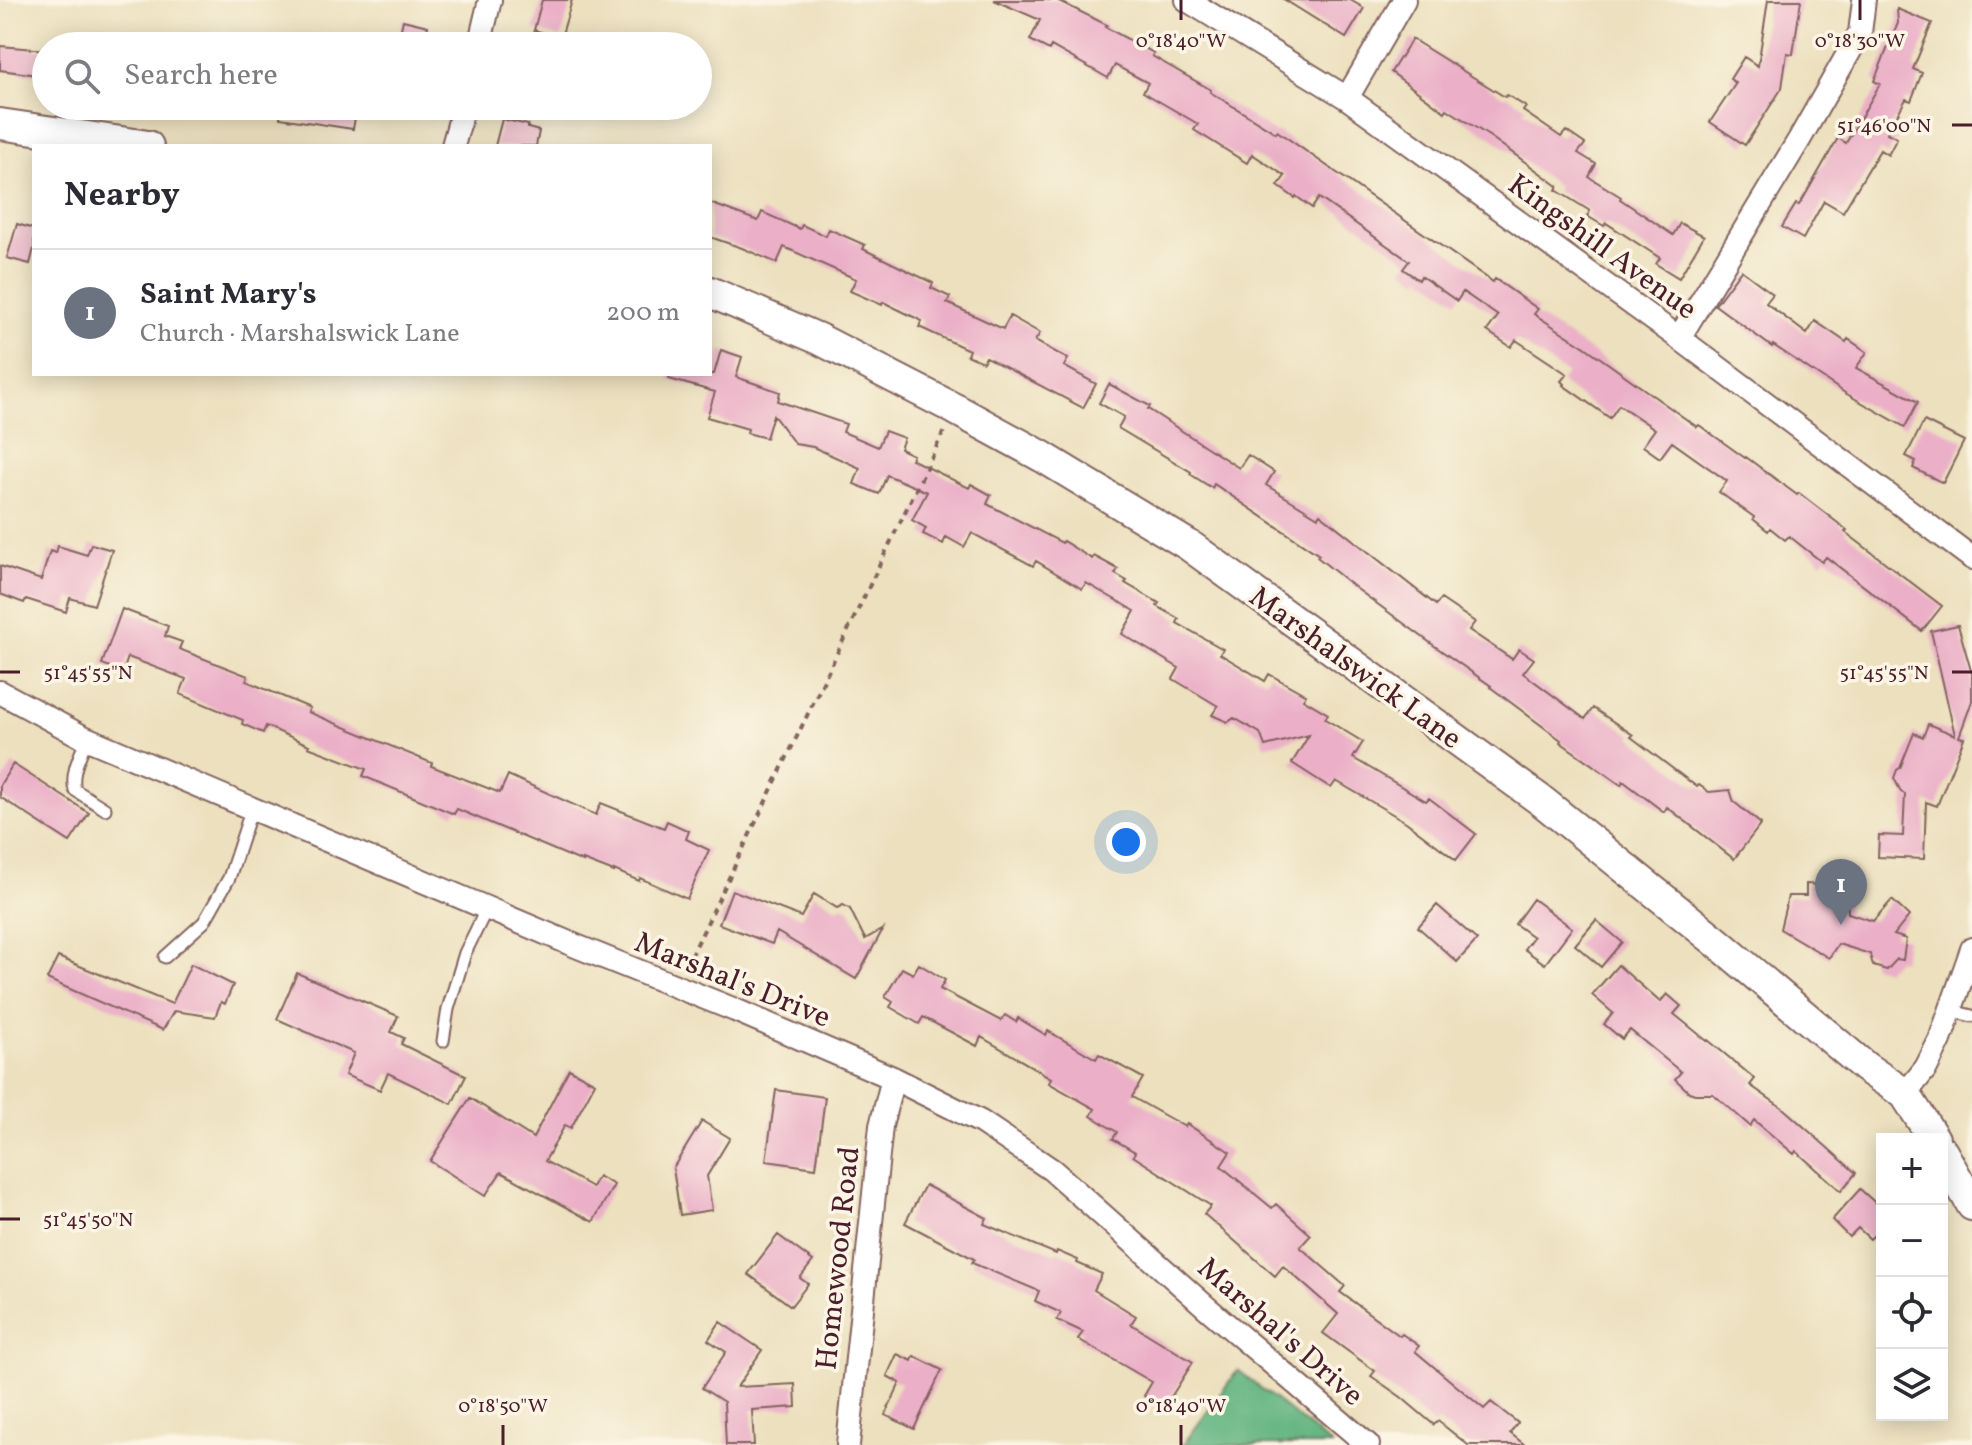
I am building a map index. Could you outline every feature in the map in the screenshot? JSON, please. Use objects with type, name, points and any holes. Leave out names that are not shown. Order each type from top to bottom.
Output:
[{"type":"street","points":[[482,32],[490,0]]},
{"type":"street","name":"Kingshill Avenue","points":[[1187,0],[1347,98],[1679,338],[1972,558]]},
{"type":"street","points":[[1347,98],[1404,0]]},
{"type":"street","points":[[1679,338],[1860,33],[1864,0]]},
{"type":"street","points":[[454,144],[460,120]]},
{"type":"street","points":[[0,124],[135,144]]},
{"type":"street","name":"Marshalswick Lane","points":[[712,293],[819,339],[955,409],[1043,457],[1190,546],[1543,802],[1865,1067],[1905,1094],[1930,1133]]},
{"type":"street","name":"Marshal's Drive","points":[[0,692],[87,738],[735,1010],[893,1078],[981,1122],[1052,1170],[1368,1445]]},
{"type":"street","points":[[1905,1094],[1926,1068],[1940,1040],[1966,1016],[1967,959],[1972,949]]},
{"type":"street","name":"Homewood Road","points":[[848,1445],[881,1126],[893,1078]]},
{"type":"street","points":[[1948,1163],[1972,1205]]},
{"type":"lane","points":[[87,738],[73,783],[75,790],[105,809]]},
{"type":"lane","points":[[165,957],[204,922],[229,878],[252,808]]},
{"type":"lane","points":[[443,1041],[448,1009],[465,953],[487,908]]},
{"type":"path","points":[[676,987],[955,409]]},
{"type":"green space","points":[[1238,1370],[1332,1445],[1183,1445]]},
{"type":"building","points":[[542,0],[572,0],[563,32],[534,30]]},
{"type":"building","points":[[994,0],[1057,0],[1107,25],[1105,27],[1154,53],[1152,56],[1277,131],[1493,282],[1495,279],[1538,309],[1534,314],[1797,495],[1799,493],[1942,606],[1922,631],[1826,557],[1822,562],[1789,536],[1785,540],[1770,528],[1768,531],[1719,492],[1727,481],[1672,442],[1660,458],[1643,446],[1655,429],[1619,405],[1610,418],[1563,385],[1561,381],[1567,374],[1516,340],[1511,347],[1487,331],[1498,316],[1463,292],[1457,301],[1421,276],[1419,280],[1403,269],[1409,261],[1319,198],[1312,208],[1295,198],[1278,186],[1285,176],[1252,154],[1247,163],[1194,130],[1198,124],[1143,92],[1148,83],[1115,65],[1108,78],[1051,46],[1049,50],[1030,40],[1040,20]]},
{"type":"building","points":[[1285,0],[1350,0],[1364,8],[1346,38]]},
{"type":"building","points":[[1768,0],[1801,0],[1793,54],[1787,53],[1782,88],[1745,145],[1710,122],[1736,83],[1730,79],[1744,57],[1758,66]]},
{"type":"building","points":[[1897,9],[1932,23],[1913,69],[1922,73],[1911,101],[1906,99],[1887,133],[1897,138],[1888,155],[1880,150],[1843,212],[1824,201],[1803,239],[1782,227],[1796,204],[1799,205],[1803,199],[1838,138],[1846,143],[1880,84],[1874,81],[1898,23]]},
{"type":"building","points":[[403,20],[428,26],[427,32],[400,32]]},
{"type":"building","points":[[1412,39],[1526,107],[1523,111],[1561,137],[1566,131],[1585,144],[1578,153],[1596,164],[1589,177],[1673,235],[1680,223],[1704,236],[1679,278],[1656,264],[1660,258],[1606,223],[1604,226],[1587,216],[1590,211],[1556,190],[1558,186],[1492,138],[1447,109],[1445,112],[1391,72]]},
{"type":"building","points":[[0,46],[32,49],[32,74],[0,70]]},
{"type":"building","points":[[293,120],[355,120],[353,129]]},
{"type":"building","points":[[502,120],[528,125],[528,128],[539,131],[536,144],[496,144]]},
{"type":"building","points":[[712,204],[758,221],[762,212],[800,229],[802,225],[826,236],[829,229],[865,245],[863,249],[933,283],[931,288],[950,297],[947,303],[1003,329],[1010,316],[1040,333],[1035,341],[1068,359],[1064,366],[1096,384],[1083,408],[986,357],[983,362],[967,355],[969,350],[919,327],[922,321],[883,302],[882,305],[850,291],[856,279],[784,247],[777,263],[712,238]]},
{"type":"building","points":[[17,224],[32,228],[30,264],[7,258]]},
{"type":"building","points":[[1741,270],[1773,294],[1766,303],[1807,334],[1815,321],[1867,352],[1856,368],[1918,402],[1905,427],[1772,347],[1715,305]]},
{"type":"building","points":[[721,350],[742,357],[736,377],[780,392],[778,401],[846,424],[843,432],[878,447],[885,431],[904,438],[900,449],[913,455],[911,459],[969,488],[971,484],[991,495],[987,504],[1063,541],[1092,559],[1094,556],[1118,569],[1115,574],[1127,581],[1125,583],[1159,603],[1157,606],[1179,619],[1177,623],[1223,649],[1220,654],[1265,681],[1269,674],[1306,695],[1303,699],[1328,714],[1325,719],[1363,742],[1353,758],[1426,801],[1429,798],[1476,834],[1456,860],[1406,822],[1336,781],[1331,788],[1292,763],[1309,735],[1265,746],[1260,733],[1234,718],[1228,722],[1212,715],[1218,706],[1173,679],[1179,668],[1122,634],[1135,611],[1086,583],[1082,589],[1036,561],[1033,566],[972,533],[964,547],[946,537],[943,544],[923,534],[926,528],[912,520],[927,492],[887,475],[879,494],[854,484],[860,468],[813,447],[795,444],[773,415],[766,438],[747,433],[748,429],[707,417],[715,392],[669,379],[670,376],[714,374]]},
{"type":"building","points":[[1109,384],[1150,406],[1148,409],[1239,468],[1248,455],[1274,472],[1266,485],[1318,517],[1320,514],[1436,605],[1441,599],[1475,622],[1469,630],[1512,659],[1519,649],[1534,659],[1523,673],[1585,719],[1593,708],[1633,735],[1631,737],[1697,787],[1699,785],[1709,792],[1730,790],[1734,802],[1761,824],[1734,859],[1667,807],[1664,812],[1623,781],[1621,785],[1357,589],[1317,557],[1319,555],[1214,484],[1212,488],[1118,428],[1124,417],[1099,403]]},
{"type":"building","points":[[1924,421],[1964,441],[1943,483],[1913,468],[1916,461],[1906,456]]},
{"type":"building","points":[[91,544],[112,550],[94,605],[70,598],[66,612],[0,594],[0,566],[41,580],[50,551],[56,553],[58,546],[87,555]]},
{"type":"building","points":[[122,609],[168,626],[165,636],[182,642],[179,649],[248,676],[246,681],[310,708],[308,712],[432,763],[431,766],[500,793],[508,775],[596,815],[601,803],[664,828],[667,821],[689,831],[686,839],[709,850],[687,899],[640,878],[639,881],[583,862],[457,809],[454,814],[363,776],[366,769],[308,747],[266,726],[263,733],[242,724],[243,720],[180,694],[186,679],[128,657],[123,672],[102,664]]},
{"type":"building","points":[[1958,625],[1972,674],[1972,701],[1959,737],[1964,738],[1937,806],[1926,802],[1924,859],[1878,857],[1879,835],[1903,836],[1905,794],[1894,778],[1914,733],[1923,737],[1928,724],[1955,735],[1931,631]]},
{"type":"building","points":[[13,764],[89,813],[70,842],[0,797],[0,785]]},
{"type":"building","points":[[1806,884],[1836,886],[1835,898],[1847,898],[1848,913],[1873,921],[1892,900],[1909,916],[1894,935],[1906,939],[1903,960],[1897,959],[1887,970],[1873,966],[1870,954],[1838,944],[1829,958],[1780,929],[1788,896],[1806,896]]},
{"type":"building","points":[[732,890],[801,917],[814,894],[837,908],[843,905],[850,909],[865,939],[883,929],[856,979],[777,932],[772,944],[719,924]]},
{"type":"building","points":[[1533,899],[1572,928],[1545,964],[1524,949],[1533,937],[1515,924]]},
{"type":"building","points":[[1437,905],[1477,940],[1457,962],[1418,927]]},
{"type":"building","points":[[1596,920],[1622,942],[1601,967],[1575,945]]},
{"type":"building","points":[[58,957],[172,1004],[191,964],[233,985],[215,1017],[174,1011],[163,1030],[47,979]]},
{"type":"building","points":[[919,964],[945,980],[940,989],[1001,1021],[1005,1015],[1016,1022],[1018,1018],[1046,1035],[1048,1031],[1096,1059],[1099,1054],[1143,1078],[1132,1097],[1185,1127],[1187,1124],[1230,1152],[1221,1166],[1272,1208],[1276,1204],[1311,1235],[1300,1247],[1345,1286],[1340,1292],[1400,1336],[1402,1334],[1419,1346],[1415,1351],[1484,1409],[1491,1402],[1518,1423],[1510,1433],[1525,1445],[1468,1445],[1438,1421],[1434,1425],[1371,1376],[1375,1371],[1323,1333],[1338,1314],[1283,1266],[1275,1276],[1204,1214],[1211,1206],[1133,1156],[1135,1152],[1113,1139],[1117,1132],[1091,1116],[1095,1109],[1049,1083],[1051,1078],[981,1037],[977,1046],[923,1017],[919,1024],[890,1007],[893,1002],[885,997],[902,968],[913,974]]},
{"type":"building","points":[[1618,965],[1660,1002],[1667,994],[1681,1006],[1674,1014],[1755,1079],[1750,1085],[1784,1109],[1856,1173],[1841,1191],[1796,1151],[1794,1154],[1754,1120],[1750,1126],[1713,1094],[1689,1092],[1675,1079],[1681,1072],[1630,1030],[1622,1039],[1604,1024],[1613,1013],[1592,995]]},
{"type":"building","points":[[297,973],[398,1016],[391,1032],[404,1038],[401,1044],[466,1076],[452,1104],[388,1073],[380,1090],[345,1075],[354,1053],[277,1019]]},
{"type":"building","points":[[569,1069],[595,1083],[571,1128],[565,1125],[545,1161],[592,1187],[598,1176],[614,1185],[593,1222],[501,1172],[485,1196],[430,1161],[470,1098],[533,1138]]},
{"type":"building","points":[[776,1090],[825,1097],[816,1168],[766,1161]]},
{"type":"building","points":[[702,1121],[730,1138],[707,1176],[712,1210],[680,1215],[673,1168]]},
{"type":"building","points":[[925,1185],[987,1218],[984,1224],[1056,1254],[1057,1251],[1102,1274],[1094,1290],[1136,1316],[1131,1324],[1193,1362],[1164,1408],[1144,1396],[1152,1382],[1078,1339],[1083,1332],[1057,1320],[1061,1313],[1035,1301],[1039,1291],[972,1263],[974,1259],[905,1223]]},
{"type":"building","points":[[1860,1189],[1876,1204],[1876,1240],[1873,1236],[1870,1239],[1858,1228],[1849,1237],[1832,1220]]},
{"type":"building","points":[[778,1235],[813,1261],[800,1278],[808,1284],[791,1306],[748,1274]]},
{"type":"building","points":[[720,1322],[762,1350],[737,1387],[795,1384],[796,1407],[752,1410],[754,1445],[726,1445],[724,1402],[702,1388],[726,1352],[708,1340]]},
{"type":"building","points":[[897,1354],[912,1361],[914,1356],[942,1370],[914,1429],[885,1415],[900,1383],[887,1376]]},
{"type":"place","name":"Saint Mary's","points":[[1841,925]]}]
